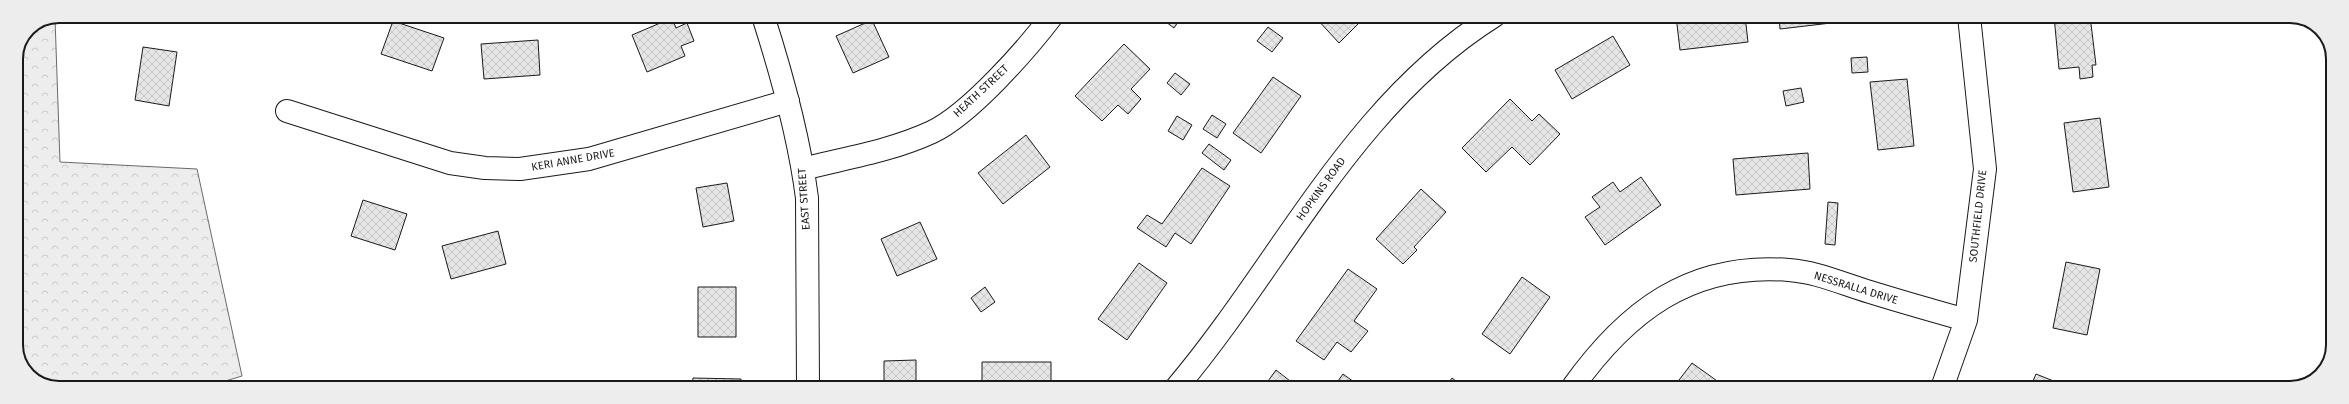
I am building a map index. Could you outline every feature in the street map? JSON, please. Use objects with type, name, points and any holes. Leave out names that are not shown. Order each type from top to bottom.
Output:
[{"type":"street","name":"EAST STREET","points":[[765,23],[788,101],[803,169],[807,198],[808,381]]},
{"type":"street","name":"HEATH STREET","points":[[803,169],[890,147],[933,131],[964,110],[992,84],[1046,23]]},
{"type":"street","name":"HOPKINS ROAD","points":[[1181,381],[1250,292],[1311,202],[1359,140],[1416,78],[1456,42],[1484,23]]},
{"type":"street","name":"SOUTHFIELD DRIVE","points":[[1944,381],[1966,320],[1985,170],[1970,23]]},
{"type":"street","name":"KERI ANNE DRIVE","points":[[287,111],[450,163],[485,168],[520,169],[589,159],[788,101]]},
{"type":"street","name":"NESSRALLA DRIVE","points":[[1577,381],[1595,355],[1623,326],[1646,308],[1672,292],[1699,281],[1728,274],[1759,270],[1789,270],[1822,276],[1889,298],[1966,320]]},
{"type":"green space","points":[[55,24],[60,162],[197,169],[242,376],[225,381],[54,381],[39,375],[33,371],[29,365],[23,348],[23,59],[29,39],[33,33],[39,29]]},
{"type":"building","points":[[392,23],[399,23],[444,38],[432,71],[381,54]]},
{"type":"building","points":[[660,23],[674,23],[676,28],[687,23],[694,41],[681,46],[685,56],[647,72],[632,35]]},
{"type":"building","points":[[865,23],[873,23],[889,57],[853,73],[836,36]]},
{"type":"building","points":[[1167,23],[1177,23],[1174,28]]},
{"type":"building","points":[[1321,23],[1359,23],[1339,43]]},
{"type":"building","points":[[1677,23],[1746,23],[1748,42],[1680,50]]},
{"type":"building","points":[[1780,23],[1831,23],[1780,29]]},
{"type":"building","points":[[2055,23],[2091,23],[2096,65],[2092,65],[2093,77],[2080,79],[2079,67],[2059,69]]},
{"type":"building","points":[[1268,27],[1283,38],[1272,52],[1257,41]]},
{"type":"building","points":[[1613,36],[1630,65],[1572,99],[1555,70]]},
{"type":"building","points":[[538,40],[540,75],[484,79],[481,44]]},
{"type":"building","points":[[1124,44],[1150,69],[1131,89],[1141,99],[1128,114],[1118,105],[1102,121],[1075,96]]},
{"type":"building","points":[[143,47],[177,52],[169,106],[135,100]]},
{"type":"building","points":[[1867,57],[1868,72],[1852,73],[1851,58]]},
{"type":"building","points":[[1175,73],[1190,84],[1181,95],[1167,83]]},
{"type":"building","points":[[1273,77],[1301,96],[1261,153],[1233,133]]},
{"type":"building","points":[[1907,79],[1914,146],[1878,150],[1870,82]]},
{"type":"building","points":[[1801,88],[1804,102],[1786,106],[1783,91]]},
{"type":"building","points":[[1510,99],[1532,121],[1539,114],[1560,134],[1530,165],[1512,147],[1486,172],[1462,148]]},
{"type":"building","points":[[1212,115],[1226,124],[1217,138],[1203,129]]},
{"type":"building","points":[[1177,116],[1192,125],[1183,140],[1168,131]]},
{"type":"building","points":[[2100,118],[2109,187],[2073,192],[2064,123]]},
{"type":"building","points":[[1026,135],[1050,167],[1003,204],[978,173]]},
{"type":"building","points":[[1209,144],[1231,160],[1224,170],[1202,153]]},
{"type":"building","points":[[1808,153],[1810,189],[1736,195],[1733,159]]},
{"type":"building","points":[[1202,168],[1230,186],[1191,244],[1175,233],[1166,247],[1137,228],[1147,215],[1162,224]]},
{"type":"building","points":[[1641,177],[1661,205],[1605,245],[1585,217],[1600,207],[1592,197],[1613,182],[1620,192]]},
{"type":"building","points":[[727,183],[734,221],[703,227],[696,188]]},
{"type":"building","points":[[1421,189],[1446,212],[1414,247],[1417,250],[1403,264],[1376,239]]},
{"type":"building","points":[[363,200],[407,214],[395,250],[351,236]]},
{"type":"building","points":[[1828,202],[1838,203],[1835,245],[1825,244]]},
{"type":"building","points":[[920,222],[937,259],[897,276],[881,239]]},
{"type":"building","points":[[498,231],[506,264],[451,279],[442,246]]},
{"type":"building","points":[[2066,262],[2100,269],[2087,335],[2053,328]]},
{"type":"building","points":[[1139,263],[1167,283],[1127,340],[1098,319]]},
{"type":"building","points":[[1348,269],[1377,289],[1354,321],[1368,331],[1351,352],[1337,342],[1324,360],[1296,341]]},
{"type":"building","points":[[1522,277],[1550,297],[1510,354],[1482,334]]},
{"type":"building","points":[[698,287],[736,287],[736,337],[698,337]]},
{"type":"building","points":[[985,287],[995,302],[981,312],[971,298]]},
{"type":"building","points":[[916,360],[916,381],[884,381],[884,361]]},
{"type":"building","points":[[982,362],[1051,362],[1051,381],[982,381]]},
{"type":"building","points":[[1692,363],[1717,381],[1678,381]]},
{"type":"building","points":[[1276,370],[1290,381],[1268,381]]},
{"type":"building","points":[[1343,374],[1353,381],[1338,381]]},
{"type":"building","points":[[2036,374],[2054,381],[2033,381]]},
{"type":"building","points":[[693,378],[741,379],[741,381],[693,381]]}]
